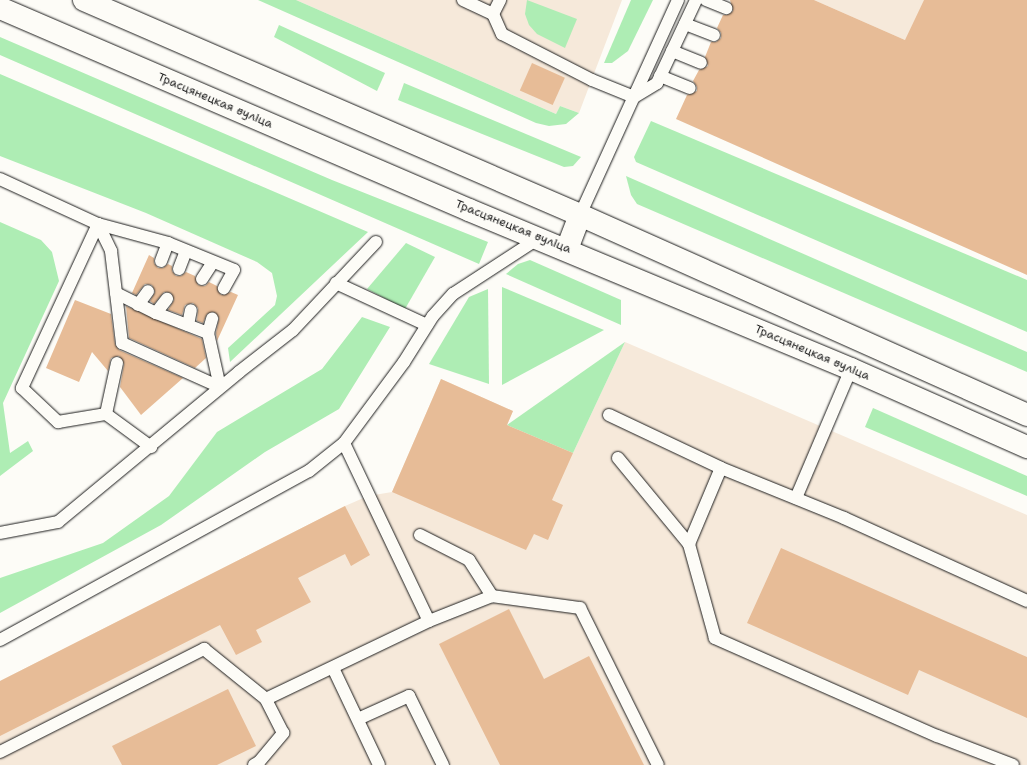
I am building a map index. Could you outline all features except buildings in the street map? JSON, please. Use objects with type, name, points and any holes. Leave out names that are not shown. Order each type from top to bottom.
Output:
[{"type":"main road","points":[[84,0],[580,214],[1027,415]]},
{"type":"main road","name":"Трасцянецкая вуліца","points":[[0,8],[539,238],[851,369],[1027,447]]},
{"type":"main road","points":[[567,249],[580,214]]},
{"type":"lane","points":[[463,0],[494,14],[502,34],[592,80],[634,97]]},
{"type":"lane","points":[[494,14],[500,0]]},
{"type":"lane","points":[[580,214],[678,0]]},
{"type":"lane","points":[[634,97],[657,83],[696,0]]},
{"type":"lane","points":[[706,0],[726,8]]},
{"type":"lane","points":[[685,24],[714,35]]},
{"type":"lane","points":[[672,51],[702,64]]},
{"type":"lane","points":[[660,76],[690,88]]},
{"type":"lane","points":[[0,179],[98,224],[168,243],[186,252],[234,270],[224,288]]},
{"type":"lane","points":[[98,224],[111,251],[122,343],[220,387]]},
{"type":"lane","points":[[98,224],[22,388],[58,422],[106,414],[151,447]]},
{"type":"lane","points":[[0,640],[309,471],[344,443],[404,362],[427,325],[453,294],[539,238]]},
{"type":"lane","points":[[0,533],[58,522],[151,447],[220,387],[293,330],[376,242]]},
{"type":"lane","points":[[161,261],[168,243]]},
{"type":"lane","points":[[178,269],[186,252]]},
{"type":"lane","points":[[202,279],[213,262]]},
{"type":"lane","points":[[336,283],[427,325]]},
{"type":"lane","points":[[138,305],[148,291]]},
{"type":"lane","points":[[116,293],[156,313],[208,333]]},
{"type":"lane","points":[[156,313],[167,299]]},
{"type":"lane","points":[[188,325],[191,310]]},
{"type":"lane","points":[[212,319],[208,333],[220,387]]},
{"type":"lane","points":[[106,414],[117,363]]},
{"type":"lane","points":[[796,498],[851,369]]},
{"type":"lane","points":[[610,415],[721,468],[796,498],[1027,601]]},
{"type":"lane","points":[[344,443],[429,621]]},
{"type":"lane","points":[[618,458],[689,544],[715,638],[937,736],[1013,765]]},
{"type":"lane","points":[[689,544],[721,468]]},
{"type":"lane","points":[[420,535],[470,560],[492,596]]},
{"type":"lane","points":[[266,700],[429,621],[492,596],[580,608],[658,765]]},
{"type":"lane","points":[[0,752],[204,649],[266,700],[283,733],[259,762],[254,765]]},
{"type":"lane","points":[[333,668],[379,765]]},
{"type":"lane","points":[[358,719],[409,696],[443,765]]},
{"type":"shaded area","points":[[296,0],[622,0],[579,113],[560,106],[556,114]]},
{"type":"shaded area","points":[[814,0],[1027,0],[905,40]]},
{"type":"shaded area","points":[[625,342],[1027,515],[1027,765],[0,765],[0,681],[345,506],[368,496],[392,492],[441,379],[513,411],[507,425],[573,453]]},
{"type":"green space","points":[[258,0],[296,0],[556,114],[560,106],[579,113],[566,124],[549,126],[536,123]]},
{"type":"green space","points":[[527,0],[577,19],[565,48],[537,34],[529,25],[525,14]]},
{"type":"green space","points":[[631,0],[653,0],[628,51],[612,63],[604,63]]},
{"type":"green space","points":[[279,25],[385,73],[377,91],[274,37]]},
{"type":"green space","points":[[0,37],[332,180],[488,242],[479,264],[0,55]]},
{"type":"green space","points":[[0,74],[368,232],[230,362],[228,348],[275,305],[277,296],[272,273],[257,262],[146,213],[0,156]]},
{"type":"green space","points":[[404,83],[581,157],[573,166],[564,167],[398,100]]},
{"type":"green space","points":[[651,121],[1027,280],[1027,332],[636,162],[634,157]]},
{"type":"green space","points":[[626,176],[1027,352],[1027,372],[637,204],[631,195]]},
{"type":"green space","points":[[0,222],[41,240],[52,252],[59,281],[3,403],[10,453],[28,441],[33,451],[0,476]]},
{"type":"green space","points":[[406,243],[435,257],[405,309],[367,289]]},
{"type":"green space","points":[[530,260],[621,300],[621,325],[506,274],[518,264]]},
{"type":"green space","points":[[502,287],[604,330],[502,385]]},
{"type":"green space","points":[[488,289],[489,384],[429,364],[469,297]]},
{"type":"green space","points":[[362,317],[390,327],[339,409],[265,452],[161,525],[0,613],[0,578],[103,543],[169,496],[217,432],[322,369]]},
{"type":"green space","points":[[625,342],[573,453],[507,425]]},
{"type":"green space","points":[[873,408],[1027,476],[1027,496],[865,427]]}]
